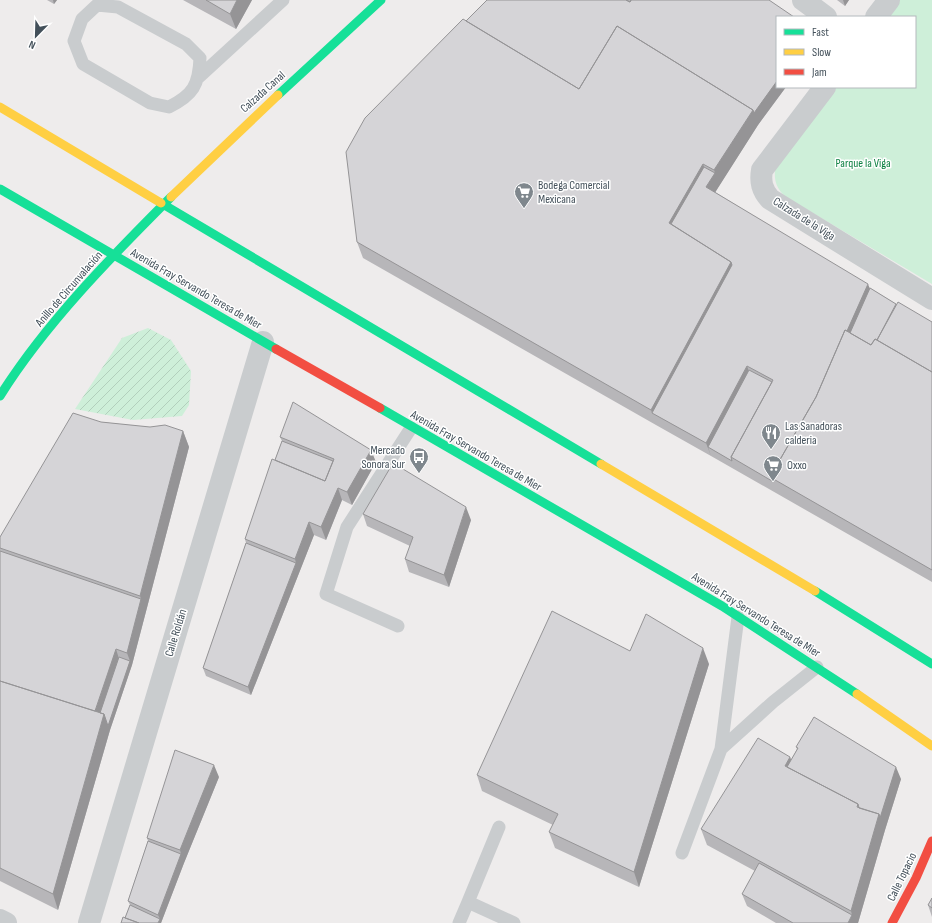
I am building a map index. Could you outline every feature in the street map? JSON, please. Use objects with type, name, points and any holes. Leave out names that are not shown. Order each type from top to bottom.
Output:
[{"type":"main road","name":"Calzada Canal","points":[[162,204],[216,151],[381,0]]},
{"type":"main road","points":[[0,107],[849,612],[932,664]]},
{"type":"main road","name":"Avenida Fray Servando Teresa de Mier","points":[[0,189],[738,617],[900,722],[932,746]]},
{"type":"main road","name":"Anillo de Circunvalación","points":[[0,396],[14,373],[114,255],[162,204]]},
{"type":"main road","name":"Calle Topacio","points":[[892,923],[916,878],[932,841]]},
{"type":"street","points":[[803,0],[825,16]]},
{"type":"street","points":[[877,16],[888,0]]},
{"type":"street","name":"Calzada de la Viga","points":[[824,88],[762,170],[761,179],[764,192],[770,199],[932,299]]},
{"type":"street","name":"Calle Roldán","points":[[89,923],[263,342]]},
{"type":"street","points":[[0,920],[6,923]]},
{"type":"lane","points":[[199,77],[200,58],[186,44],[118,7],[97,5],[82,19],[74,41],[83,64],[150,102],[169,107],[186,98],[199,77],[283,0]]},
{"type":"lane","points":[[398,626],[326,594],[347,527],[386,469],[411,428]]},
{"type":"lane","points":[[682,853],[721,749],[738,617]]},
{"type":"lane","points":[[721,749],[773,702],[817,667]]},
{"type":"lane","points":[[459,923],[499,827]]},
{"type":"lane","points":[[468,902],[514,923]]},
{"type":"green space","name":"Parque la Viga","points":[[893,0],[932,0],[932,284],[786,197],[778,188],[775,178],[775,170],[830,88],[916,88],[916,16],[882,16]]},
{"type":"green space","points":[[148,328],[171,340],[191,371],[189,405],[182,416],[133,420],[75,409],[122,338]]},
{"type":"building","points":[[206,0],[237,0],[230,14]]},
{"type":"building","points":[[487,0],[626,0],[630,2],[631,0],[769,0],[793,16],[776,16],[776,82],[754,113],[753,110],[617,26],[579,89],[466,21]]},
{"type":"building","name":"Bodega Comercial Mexicana","points":[[463,19],[579,89],[617,26],[753,110],[714,170],[703,164],[669,223],[731,262],[651,410],[357,242],[346,152],[365,118]]},
{"type":"building","points":[[704,167],[715,173],[706,187],[868,284],[847,331],[845,330],[816,397],[770,477],[772,481],[731,457],[773,380],[747,366],[706,443],[652,413],[732,265],[731,262],[671,224]]},
{"type":"building","points":[[870,288],[896,304],[877,340],[875,339],[871,345],[850,333]]},
{"type":"building","points":[[898,302],[932,322],[932,372],[877,340]]},
{"type":"building","points":[[845,330],[871,345],[875,339],[932,372],[932,570],[770,477],[816,397]]},
{"type":"building","points":[[749,370],[772,382],[731,457],[732,461],[708,447]]},
{"type":"building","points":[[293,402],[371,450],[347,492],[338,488],[321,527],[309,522],[295,559],[245,539],[272,459],[325,481],[334,459],[280,437]]},
{"type":"building","points":[[73,413],[101,422],[150,427],[165,425],[183,431],[140,596],[0,548],[0,537]]},
{"type":"building","points":[[282,441],[333,461],[325,481],[275,460]]},
{"type":"building","points":[[393,463],[466,507],[444,575],[405,559],[413,537],[363,514]]},
{"type":"building","points":[[246,543],[296,563],[248,687],[203,668]]},
{"type":"building","points":[[0,551],[141,599],[127,653],[116,649],[95,711],[0,681]]},
{"type":"building","points":[[552,611],[630,651],[646,614],[703,648],[634,872],[549,832],[558,814],[477,775]]},
{"type":"building","points":[[119,657],[130,661],[108,726],[104,714],[100,713]]},
{"type":"building","points":[[0,681],[104,714],[53,894],[0,868]]},
{"type":"building","points":[[814,717],[896,767],[880,818],[879,814],[859,808],[858,804],[787,767],[798,748],[796,747]]},
{"type":"building","points":[[758,738],[790,757],[785,766],[858,804],[857,807],[879,814],[851,911],[701,829]]},
{"type":"building","points":[[175,750],[214,765],[180,850],[147,838]]},
{"type":"building","points":[[148,841],[181,854],[158,915],[128,901]]},
{"type":"building","points":[[759,863],[852,915],[848,923],[793,923],[742,894]]},
{"type":"building","points":[[932,898],[932,908],[928,905]]},
{"type":"building","points":[[130,905],[160,919],[158,923],[139,923],[125,918]]},
{"type":"building","points":[[123,917],[139,923],[121,923]]},
{"type":"traffic: fast","points":[[278,95],[381,0]]},
{"type":"traffic: fast","points":[[0,189],[276,349]]},
{"type":"traffic: fast","points":[[0,396],[37,343],[58,317],[102,267],[171,197]]},
{"type":"traffic: fast","points":[[161,203],[601,464]]},
{"type":"traffic: fast","points":[[380,408],[722,606],[857,694]]},
{"type":"traffic: fast","points":[[815,591],[932,664]]},
{"type":"traffic: slow","points":[[171,197],[278,95]]},
{"type":"traffic: slow","points":[[0,107],[161,203]]},
{"type":"traffic: slow","points":[[601,464],[815,591]]},
{"type":"traffic: slow","points":[[857,694],[932,746]]},
{"type":"traffic: jam","points":[[276,349],[380,408]]},
{"type":"traffic: jam","points":[[892,923],[916,878],[932,841]]},
{"type":"place","name":"Bodega Comercial Mexicana","points":[[524,209]]},
{"type":"place","name":"Las Sanadoras calderia","points":[[771,450]]},
{"type":"place","name":"Mercado Sonora Sur","points":[[419,474]]},
{"type":"place","name":"Oxxo","points":[[773,482]]}]
